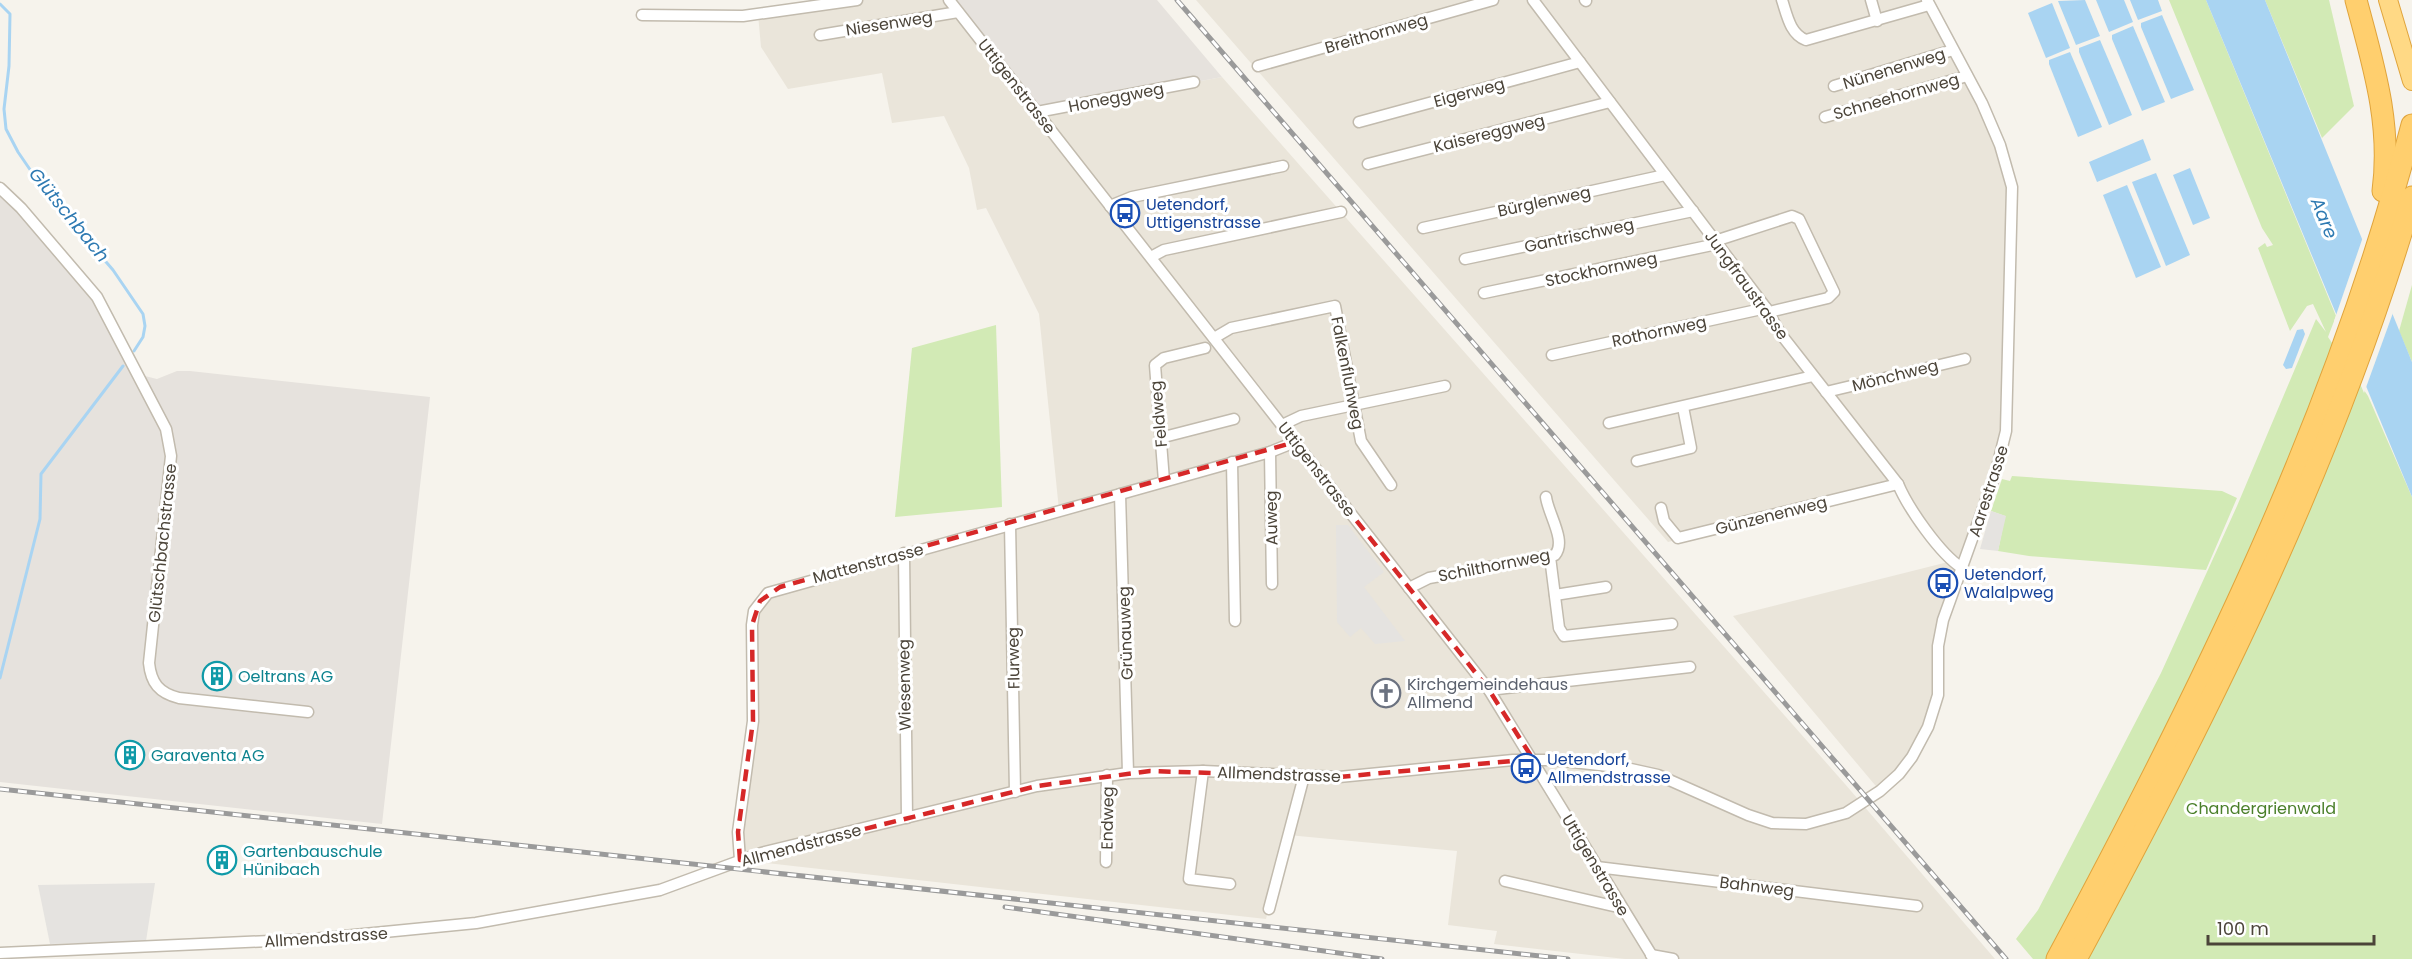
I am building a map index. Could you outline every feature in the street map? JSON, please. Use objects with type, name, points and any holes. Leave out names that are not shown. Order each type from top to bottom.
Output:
[{"type":"highway","points":[[2356,0],[2384,109],[2387,153],[2386,201]]},
{"type":"highway","points":[[2388,0],[2412,81]]},
{"type":"highway","points":[[2057,959],[2136,810],[2214,652],[2292,477],[2372,262],[2386,201],[2411,128]]},
{"type":"highway","points":[[2076,959],[2219,681],[2340,407],[2401,236],[2412,197]]},
{"type":"street","points":[[642,15],[743,16],[856,0]]},
{"type":"street","name":"Uttigenstrasse","points":[[949,0],[1489,690],[1652,957]]},
{"type":"street","name":"Breithornweg","points":[[1258,66],[1493,0]]},
{"type":"street","name":"Jungfraustrasse","points":[[1533,0],[1767,310],[1780,333],[1898,484],[1907,502],[1925,526],[1952,561],[1962,568]]},
{"type":"street","points":[[1782,0],[1792,29],[1799,37],[1806,40],[1876,21],[1928,2]]},
{"type":"street","points":[[1870,0],[1876,21]]},
{"type":"street","name":"Aarestrasse","points":[[1533,759],[1615,766],[1658,775],[1748,815],[1772,823],[1806,824],[1838,816],[1890,783],[1906,766],[1923,738],[1938,695],[1940,631],[1995,475],[2006,431],[2013,203],[2012,187],[2000,145],[1982,103],[1928,2]]},
{"type":"street","name":"Niesenweg","points":[[820,35],[958,12]]},
{"type":"street","name":"Nünenenweg","points":[[1834,86],[1953,50]]},
{"type":"street","name":"Eigerweg","points":[[1359,122],[1580,62]]},
{"type":"street","name":"Schneehornweg","points":[[1825,117],[1967,76]]},
{"type":"street","name":"Honeggweg","points":[[1037,112],[1194,82]]},
{"type":"street","name":"Kaisereggweg","points":[[1368,164],[1610,102]]},
{"type":"street","points":[[1110,206],[1132,197],[1282,166]]},
{"type":"street","name":"Bürglenweg","points":[[1423,228],[1665,175]]},
{"type":"street","name":"Glütschbachstrasse","points":[[0,188],[21,208],[97,297],[166,429],[171,456],[149,663],[150,677],[166,695],[179,698],[308,712]]},
{"type":"street","name":"Gantrischweg","points":[[1465,259],[1693,211]]},
{"type":"street","points":[[1151,257],[1164,250],[1341,212]]},
{"type":"street","name":"Stockhornweg","points":[[1484,293],[1716,242],[1792,216],[1799,219],[1834,292],[1828,298],[1767,310]]},
{"type":"street","name":"Falkenfluhweg","points":[[1214,338],[1231,328],[1335,306],[1364,447],[1391,485]]},
{"type":"street","name":"Rothornweg","points":[[1552,355],[1767,310]]},
{"type":"street","name":"Feldweg","points":[[1164,481],[1155,365],[1164,358],[1205,348]]},
{"type":"street","name":"Mönchweg","points":[[1826,392],[1965,358]]},
{"type":"street","points":[[1609,423],[1813,376]]},
{"type":"street","points":[[1282,425],[1301,416],[1445,386]]},
{"type":"street","points":[[1637,461],[1691,448],[1683,406]]},
{"type":"street","points":[[1160,438],[1234,419]]},
{"type":"street","name":"Mattenstrasse","points":[[740,860],[738,832],[753,721],[754,611],[768,592],[1270,452],[1295,442]]},
{"type":"street","name":"Auweg","points":[[1270,452],[1272,584]]},
{"type":"street","points":[[1232,462],[1235,621]]},
{"type":"street","name":"Günzenenweg","points":[[1661,508],[1664,521],[1678,538],[1898,484]]},
{"type":"street","name":"Grünauweg","points":[[1120,494],[1128,773]]},
{"type":"street","name":"Schilthornweg","points":[[1409,588],[1429,578],[1550,557],[1558,551],[1559,545],[1556,523],[1548,513],[1546,497]]},
{"type":"street","name":"Flurweg","points":[[1010,524],[1015,792]]},
{"type":"street","name":"Wiesenweg","points":[[904,553],[907,818]]},
{"type":"street","points":[[1550,557],[1559,628],[1564,636],[1672,624]]},
{"type":"street","points":[[1556,595],[1606,587]]},
{"type":"street","points":[[1489,690],[1690,667]]},
{"type":"street","name":"Allmendstrasse","points":[[0,953],[234,944],[435,928],[660,890],[740,860],[1015,792],[1107,775],[1203,771],[1360,776],[1533,759]]},
{"type":"street","points":[[1203,771],[1189,879],[1230,884]]},
{"type":"street","name":"Endweg","points":[[1106,862],[1107,775]]},
{"type":"street","points":[[1269,909],[1304,776]]},
{"type":"street","name":"Bahnweg","points":[[1597,867],[1917,906]]},
{"type":"street","points":[[1505,881],[1622,908]]},
{"type":"street","points":[[1652,957],[1673,959]]},
{"type":"highlighted area","points":[[1295,442],[1489,690],[1533,759],[1339,777],[1150,771],[1037,786],[740,860],[738,832],[753,721],[752,625],[760,601],[780,587]]},
{"type":"shaded area","points":[[857,0],[949,0],[1037,112],[1222,77],[1845,784],[1995,959],[1673,959],[1651,955],[1647,959],[1625,959],[1494,944],[1497,931],[1448,925],[1457,851],[1288,835],[1266,919],[740,860],[751,742],[752,625],[760,601],[1059,510],[1039,314],[986,208],[977,210],[969,168],[944,116],[892,123],[882,73],[788,89],[761,47],[758,14]]},
{"type":"shaded area","points":[[949,0],[1157,0],[1222,77],[1037,112]]},
{"type":"shaded area","points":[[1196,0],[1927,0],[1982,103],[2008,169],[2007,417],[1938,659],[1928,727],[1880,791],[1733,616],[1952,561],[1898,484],[1668,542]]},
{"type":"shaded area","points":[[0,181],[20,198],[90,279],[113,314],[137,366],[145,376],[157,379],[177,371],[190,371],[430,397],[382,824],[0,782]]},
{"type":"shaded area","points":[[1991,511],[2006,516],[1998,551],[1980,549]]},
{"type":"shaded area","points":[[1336,525],[1348,525],[1384,572],[1364,587],[1405,641],[1375,644],[1361,628],[1350,637],[1337,622]]},
{"type":"shaded area","points":[[155,883],[146,941],[50,944],[38,885]]},
{"type":"green space","name":"Chandergrienwald","points":[[2169,0],[2206,0],[2336,316],[2328,337],[2368,396],[2412,497],[2412,959],[2033,959],[2016,939],[2038,910],[2161,673],[2237,506],[2316,319],[2326,332],[2313,304],[2307,306],[2290,331],[2258,248],[2265,243],[2267,247],[2273,245],[2262,228]]},
{"type":"green space","points":[[2265,0],[2329,0],[2354,106],[2322,138]]},
{"type":"green space","points":[[2412,285],[2412,362],[2399,331]]},
{"type":"green space","points":[[996,325],[1002,507],[895,517],[912,348]]},
{"type":"green space","points":[[2012,476],[2222,491],[2237,498],[2206,570],[2029,556],[1998,551],[2005,516],[1991,511],[2002,479],[2010,481]]},
{"type":"water","points":[[2085,0],[2100,36],[2076,45],[2058,1]]},
{"type":"water","points":[[2096,0],[2124,0],[2133,22],[2109,32]]},
{"type":"water","points":[[2130,0],[2158,0],[2162,11],[2138,20]]},
{"type":"water","name":"Aare","points":[[2206,0],[2265,0],[2412,362],[2412,497]]},
{"type":"water","points":[[2052,3],[2070,48],[2046,58],[2028,13]]},
{"type":"water","points":[[2162,15],[2194,90],[2171,99],[2141,27],[2141,23]]},
{"type":"water","points":[[2133,26],[2165,102],[2142,111],[2112,39],[2112,35]]},
{"type":"water","points":[[2100,40],[2132,115],[2109,125],[2079,52],[2079,48]]},
{"type":"water","points":[[2070,52],[2102,127],[2078,137],[2049,64],[2049,60]]},
{"type":"water","points":[[2143,139],[2151,160],[2097,182],[2089,162]]},
{"type":"water","points":[[2190,168],[2210,218],[2193,225],[2173,175]]},
{"type":"water","points":[[2156,173],[2190,255],[2166,266],[2132,182]]},
{"type":"water","points":[[2127,185],[2161,267],[2136,278],[2103,195]]},
{"type":"water","points":[[2303,329],[2305,334],[2292,368],[2286,369],[2283,365],[2297,330]]},
{"type":"pier","points":[[2364,234],[2394,310],[2364,393],[2334,321]]},
{"type":"waterway","name":"Glütschbach","points":[[0,4],[10,14],[9,66],[4,109],[6,129],[18,152],[44,190],[113,270],[143,314],[145,326],[143,337],[134,351]]},
{"type":"waterway","name":"Glütschbach","points":[[0,678],[40,519],[41,474],[123,366]]},
{"type":"railway","points":[[1177,0],[2006,959]]},
{"type":"railway","points":[[0,789],[1568,959]]},
{"type":"railway","points":[[1005,907],[1382,959]]},
{"type":"place","name":"Uetendorf, Uttigenstrasse","points":[[1125,213]]},
{"type":"place","name":"Uetendorf, Walalpweg","points":[[1943,583]]},
{"type":"place","name":"Oeltrans AG","points":[[217,676]]},
{"type":"place","name":"Kirchgemeindehaus Allmend","points":[[1386,693]]},
{"type":"place","name":"Garaventa AG","points":[[130,755]]},
{"type":"place","name":"Uetendorf, Allmendstrasse","points":[[1526,768]]},
{"type":"place","name":"Gartenbauschule Hünibach","points":[[222,860]]}]
